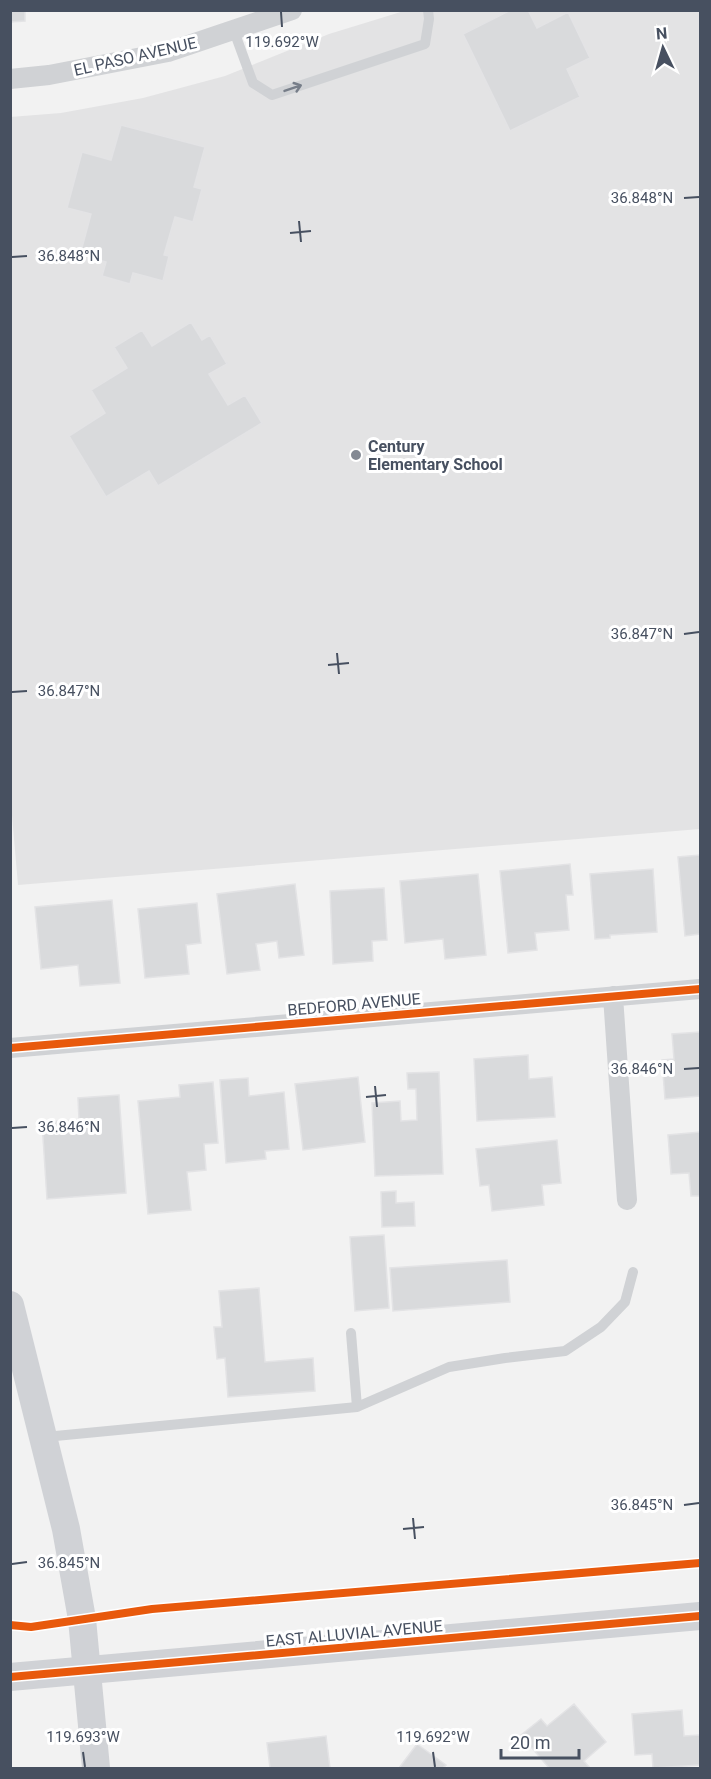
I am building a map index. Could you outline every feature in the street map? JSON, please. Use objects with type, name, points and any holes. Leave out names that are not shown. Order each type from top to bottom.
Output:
[{"type":"street","name":"EL PASO AVENUE","points":[[10,79],[61,73],[168,52],[292,10]]},
{"type":"street","name":"BEDFORD AVENUE","points":[[10,1048],[700,989]]},
{"type":"street","points":[[613,996],[627,1200]]},
{"type":"street","points":[[10,1305],[66,1529],[82,1619],[96,1768]]},
{"type":"street","name":"EAST ALLUVIAL AVENUE","points":[[10,1677],[700,1616]]},
{"type":"lane","points":[[234,31],[253,83],[272,95],[425,44],[428,10]]},
{"type":"lane","points":[[42,1437],[357,1407],[449,1367],[565,1352],[601,1327],[625,1302],[633,1272]]},
{"type":"lane","points":[[351,1333],[357,1407]]},
{"type":"shaded area","name":"Century Elementary School","points":[[404,11],[700,11],[700,829],[18,885],[10,792],[10,117],[61,113],[143,98],[225,76],[329,34]]},
{"type":"building","points":[[10,10],[25,10],[25,21],[10,22]]},
{"type":"building","points":[[511,10],[528,10],[537,28],[568,12],[590,58],[567,69],[580,97],[510,131],[463,34]]},
{"type":"building","points":[[121,125],[205,147],[194,187],[202,189],[193,222],[175,217],[164,255],[169,256],[163,281],[133,273],[130,284],[102,276],[106,262],[80,255],[91,214],[67,208],[82,152],[111,160]]},
{"type":"building","points":[[191,322],[202,340],[210,335],[227,364],[209,374],[228,405],[245,395],[262,423],[158,486],[149,471],[106,497],[69,436],[105,413],[91,390],[127,368],[114,347],[142,330],[152,346]]},
{"type":"building","points":[[700,855],[700,934],[685,936],[678,857]]},
{"type":"building","points":[[570,864],[573,895],[566,895],[569,930],[535,933],[537,950],[508,953],[500,871]]},
{"type":"building","points":[[653,869],[657,932],[610,935],[610,938],[595,939],[590,874]]},
{"type":"building","points":[[478,874],[486,955],[445,959],[443,939],[405,943],[400,881]]},
{"type":"building","points":[[295,884],[304,955],[279,958],[277,941],[256,944],[260,970],[227,974],[217,894]]},
{"type":"building","points":[[384,888],[387,940],[372,941],[373,961],[333,964],[330,891]]},
{"type":"building","points":[[112,900],[120,983],[80,986],[78,965],[41,969],[35,907]]},
{"type":"building","points":[[197,903],[201,943],[186,945],[189,974],[145,978],[138,909]]},
{"type":"building","points":[[700,1032],[700,1096],[665,1099],[662,1060],[674,1059],[672,1034]]},
{"type":"building","points":[[528,1055],[529,1079],[552,1077],[555,1117],[477,1121],[474,1059]]},
{"type":"building","points":[[439,1072],[443,1174],[375,1176],[372,1103],[400,1101],[401,1121],[417,1120],[416,1089],[408,1089],[407,1073]]},
{"type":"building","points":[[358,1077],[365,1142],[303,1150],[295,1084]]},
{"type":"building","points":[[248,1078],[249,1096],[284,1092],[289,1149],[265,1151],[266,1159],[226,1163],[220,1080]]},
{"type":"building","points":[[213,1082],[218,1143],[204,1144],[206,1170],[187,1172],[191,1210],[148,1214],[138,1101],[180,1097],[179,1085]]},
{"type":"building","points":[[119,1095],[126,1193],[47,1199],[42,1122],[79,1120],[78,1098]]},
{"type":"building","points":[[700,1132],[700,1196],[691,1196],[689,1173],[671,1174],[668,1135]]},
{"type":"building","points":[[557,1140],[561,1183],[542,1185],[544,1205],[492,1211],[489,1185],[480,1186],[476,1149]]},
{"type":"building","points":[[396,1191],[396,1203],[414,1202],[415,1226],[382,1227],[381,1192]]},
{"type":"building","points":[[384,1235],[389,1308],[355,1311],[350,1237]]},
{"type":"building","points":[[507,1260],[510,1302],[393,1311],[390,1268]]},
{"type":"building","points":[[259,1288],[265,1362],[313,1358],[315,1391],[228,1397],[225,1358],[217,1359],[214,1327],[222,1327],[219,1291]]},
{"type":"building","points":[[574,1704],[606,1742],[584,1761],[590,1768],[549,1768],[521,1735],[541,1719],[547,1726]]},
{"type":"building","points":[[682,1710],[684,1736],[700,1735],[700,1765],[653,1768],[652,1754],[635,1755],[632,1714]]},
{"type":"building","points":[[326,1736],[330,1768],[270,1768],[267,1743]]},
{"type":"building","points":[[417,1744],[446,1765],[443,1768],[399,1768]]},
{"type":"cycle path","points":[[10,1048],[700,989]]},
{"type":"cycle path","points":[[10,1625],[31,1627],[152,1609],[700,1563]]},
{"type":"cycle path","points":[[10,1677],[700,1616]]},
{"type":"place","name":"Century Elementary School","points":[[356,455]]}]
